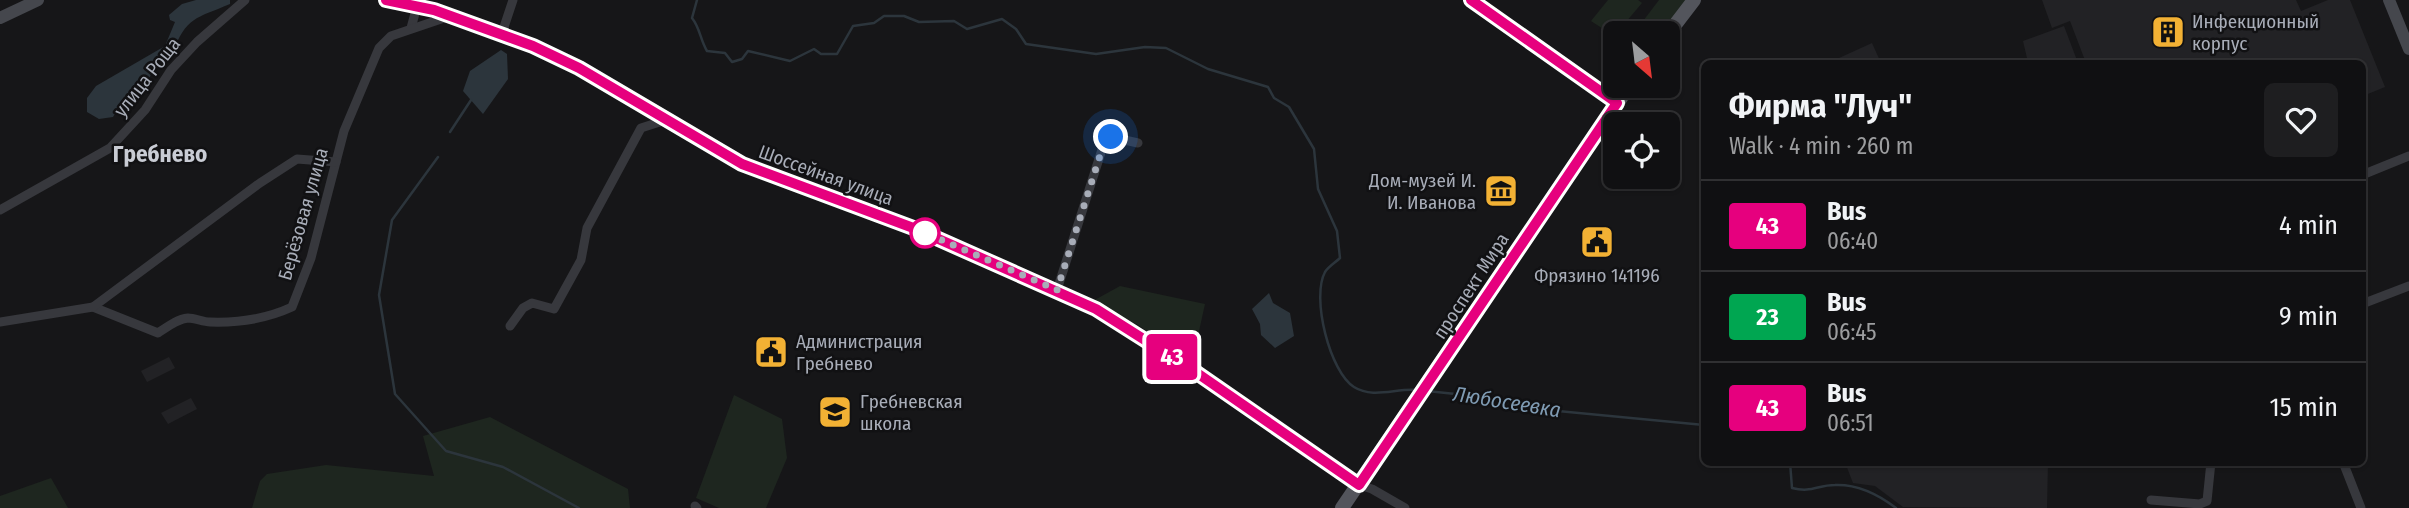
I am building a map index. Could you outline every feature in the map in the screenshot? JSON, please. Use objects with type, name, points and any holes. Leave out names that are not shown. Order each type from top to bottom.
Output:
[{"type":"main road","points":[[1678,21],[1694,0]]},
{"type":"main road","name":"проспект Мира","points":[[1359,485],[1621,98]]},
{"type":"main road","points":[[1342,508],[1359,485]]},
{"type":"street","points":[[0,18],[38,0]]},
{"type":"street","name":"улица Роща","points":[[0,210],[110,148],[145,110],[171,70],[197,42],[245,0]]},
{"type":"street","name":"Шоссейная улица","points":[[386,0],[417,6],[502,33],[579,68],[742,164],[892,219],[1057,290],[1142,336],[1359,485]]},
{"type":"street","points":[[502,33],[513,0]]},
{"type":"street","points":[[1471,0],[1617,103]]},
{"type":"street","points":[[2389,0],[2409,49]]},
{"type":"street","points":[[411,28],[417,6]]},
{"type":"street","name":"Берёзовая улица","points":[[93,307],[158,333],[176,321],[189,318],[207,323],[243,321],[271,316],[292,307],[311,258],[344,131],[379,48],[391,36],[451,16]]},
{"type":"street","points":[[510,326],[523,308],[532,303],[554,309],[581,260],[587,228],[641,128],[666,120]]},
{"type":"street","points":[[1057,290],[1105,140],[1111,137],[1138,143]]},
{"type":"street","points":[[2366,173],[2409,156]]},
{"type":"street","points":[[0,322],[93,307],[260,183],[297,159],[336,162]]},
{"type":"street","points":[[2366,302],[2409,286]]},
{"type":"street","points":[[2151,500],[2200,504],[2207,501],[2211,466]]},
{"type":"street","points":[[2345,466],[2361,508]]},
{"type":"street","points":[[1359,485],[1372,489],[1405,508]]},
{"type":"shaded area","points":[[196,0],[230,0],[230,4],[200,16],[188,25],[172,54],[157,65],[143,90],[113,117],[99,119],[87,112],[87,98],[96,86],[165,46],[175,22],[170,20],[169,15],[182,4]]},
{"type":"shaded area","points":[[1608,0],[1638,0],[1642,3],[1627,21],[1603,21],[1603,29],[1591,21]]},
{"type":"shaded area","points":[[1659,0],[1690,0],[1674,21],[1643,21]]},
{"type":"shaded area","points":[[2042,0],[2296,0],[2301,11],[2328,0],[2350,0],[2385,87],[2366,95],[2366,60],[2085,60],[2070,21],[2052,28]]},
{"type":"shaded area","points":[[2064,26],[2077,60],[2022,60],[2027,58],[2023,41]]},
{"type":"shaded area","points":[[1872,43],[1880,60],[1835,60]]},
{"type":"shaded area","points":[[501,50],[507,54],[508,79],[483,114],[463,91],[470,71]]},
{"type":"shaded area","points":[[1120,286],[1205,304],[1192,363],[1138,325],[1091,302]]},
{"type":"shaded area","points":[[1269,293],[1273,303],[1290,313],[1294,336],[1275,348],[1261,335],[1260,324],[1252,309]]},
{"type":"shaded area","points":[[169,357],[175,368],[147,382],[141,371]]},
{"type":"shaded area","points":[[734,395],[782,419],[787,458],[766,508],[719,508],[696,498]]},
{"type":"shaded area","points":[[191,398],[197,409],[168,424],[161,413]]},
{"type":"shaded area","points":[[490,417],[628,489],[630,508],[252,508],[260,481],[267,474],[326,465],[434,476],[423,436]]},
{"type":"shaded area","points":[[1846,466],[2048,466],[2047,508],[1903,507],[1875,486],[1853,483]]},
{"type":"shaded area","points":[[51,478],[68,508],[0,508],[0,496]]},
{"type":"waterway","name":"Любосеевка","points":[[697,0],[692,18],[707,51],[725,53],[732,62],[742,59],[748,51],[790,61],[814,49],[821,54],[837,54],[853,26],[874,23],[884,16],[904,16],[919,22],[954,21],[967,29],[1002,19],[1016,29],[1026,44],[1096,54],[1145,47],[1166,48],[1208,69],[1268,87],[1274,98],[1289,107],[1314,149],[1318,189],[1337,231],[1340,258],[1325,272],[1320,299],[1325,334],[1337,366],[1345,379],[1361,390],[1377,393],[1417,390]]},
{"type":"waterway","points":[[450,132],[471,100]]},
{"type":"waterway","points":[[438,157],[392,220],[379,295],[395,394],[446,451],[503,467],[579,508]]},
{"type":"waterway","name":"Любосеевка","points":[[1427,391],[1465,395],[1507,406],[1701,425]]},
{"type":"waterway","name":"Любосеевка","points":[[1790,466],[1792,488],[1805,490],[1829,485],[1852,486],[1875,495],[1896,508]]},
{"type":"bus line","name":"43","points":[[386,0],[434,10],[533,46],[579,68],[742,164],[892,219],[1096,309],[1197,373],[1336,472],[1359,485],[1617,103],[1471,0]]},
{"type":"place","name":"Инфекционный корпус","points":[[2168,32]]},
{"type":"place","name":"Дом-музей И. И. Иванова","points":[[1501,191]]},
{"type":"place","name":"Фрязино 141196","points":[[1597,242]]},
{"type":"place","name":"Администрация Гребнево","points":[[771,352]]},
{"type":"place","name":"Гребневская школа","points":[[835,412]]},
{"type":"district","name":"Гребнево","points":[[160,154]]},
{"type":"route","points":[[925,233],[916,229],[1057,290],[1105,140],[1111,137]]}]
